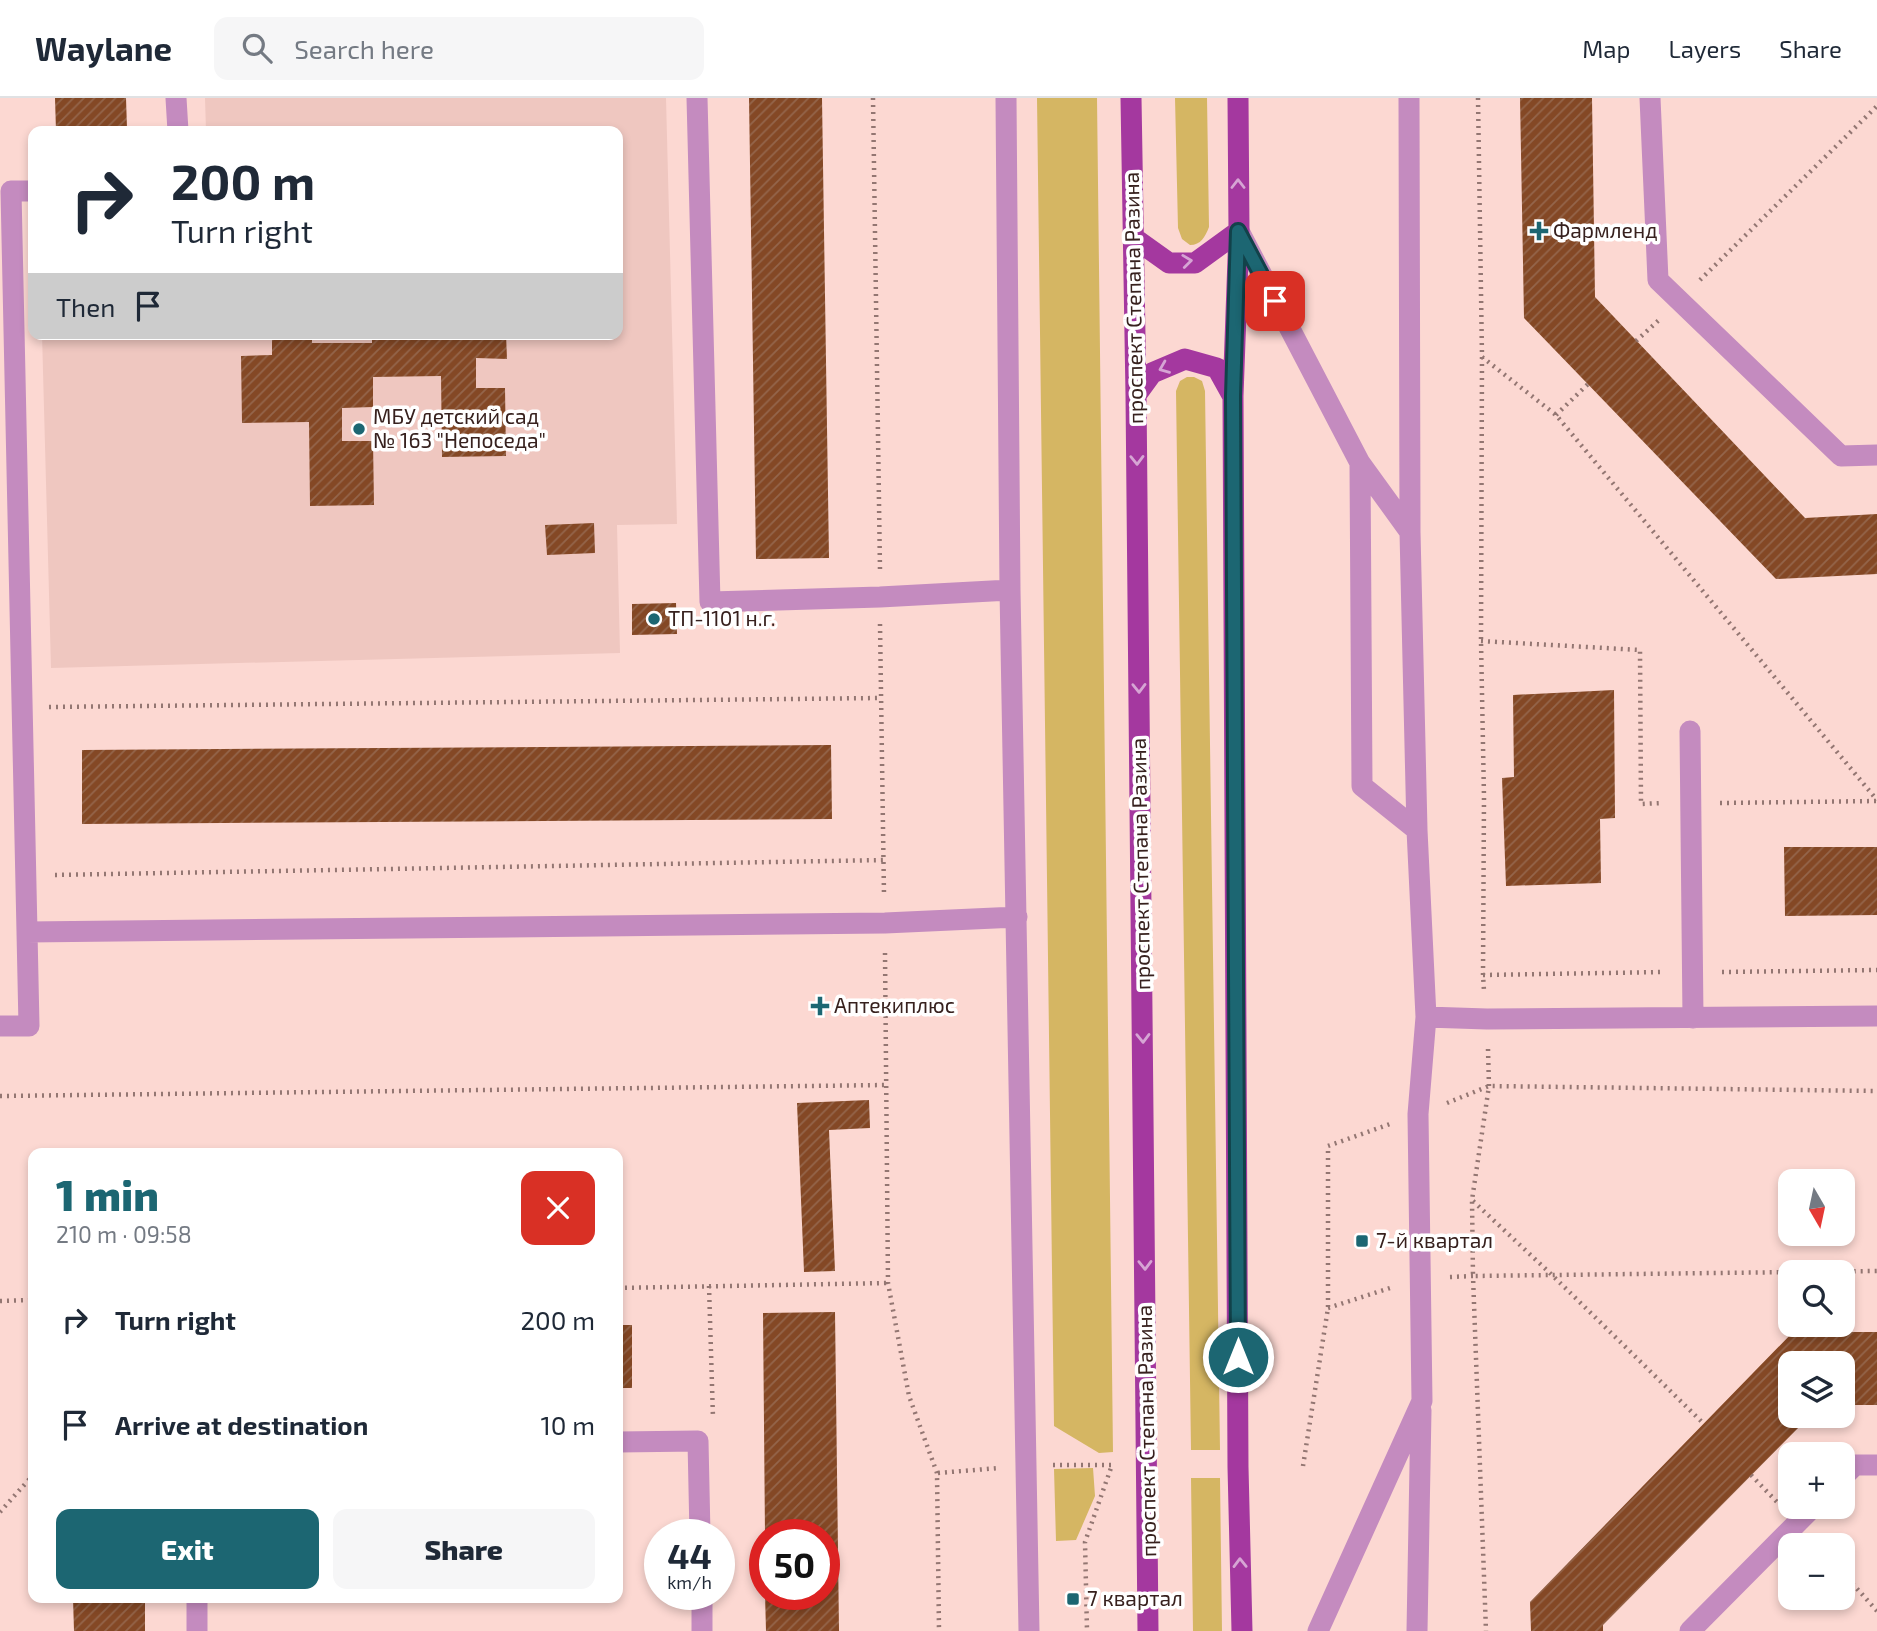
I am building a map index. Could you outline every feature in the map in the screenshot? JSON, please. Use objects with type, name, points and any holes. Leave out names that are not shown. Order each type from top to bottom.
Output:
[{"type":"main road","name":"проспект Степана Разина","points":[[1131,98],[1148,1631]]},
{"type":"main road","points":[[1238,98],[1238,231],[1233,396],[1238,1454],[1242,1631]]},
{"type":"main road","points":[[1134,238],[1169,263],[1195,262],[1238,231]]},
{"type":"main road","points":[[1136,395],[1152,373],[1185,359],[1217,368],[1233,396]]},
{"type":"lane","points":[[176,98],[178,126]]},
{"type":"lane","points":[[697,98],[710,602],[1010,590]]},
{"type":"lane","points":[[1006,98],[1010,590],[1029,1631]]},
{"type":"lane","points":[[1409,98],[1410,533],[1417,830],[1426,1017],[1418,1114],[1422,1401],[1417,1631]]},
{"type":"lane","points":[[1650,98],[1658,280],[1841,456],[1877,455]]},
{"type":"lane","points":[[0,1026],[29,1026],[11,191],[28,191]]},
{"type":"lane","points":[[1238,231],[1360,463],[1410,533]]},
{"type":"lane","points":[[1360,463],[1362,786],[1417,830]]},
{"type":"lane","points":[[1690,730],[1693,1018]]},
{"type":"lane","points":[[27,932],[885,923],[1017,917]]},
{"type":"lane","points":[[1426,1017],[1487,1019],[1877,1016]]},
{"type":"lane","points":[[1318,1631],[1422,1401]]},
{"type":"lane","points":[[623,1442],[698,1441],[700,1519]]},
{"type":"lane","points":[[1855,1465],[1877,1465]]},
{"type":"lane","points":[[1690,1631],[1801,1519]]},
{"type":"lane","points":[[197,1603],[197,1631]]},
{"type":"lane","points":[[702,1610],[702,1631]]},
{"type":"path","points":[[873,98],[888,1283],[909,1396],[937,1473],[939,1631]]},
{"type":"path","points":[[1478,98],[1482,357],[1483,975],[1489,1086],[1472,1200],[1486,1631]]},
{"type":"path","points":[[1636,341],[1877,106]]},
{"type":"path","points":[[1482,357],[1556,415],[1877,800]]},
{"type":"path","points":[[1556,415],[1588,384]]},
{"type":"path","points":[[23,708],[881,698]]},
{"type":"path","points":[[26,875],[884,860]]},
{"type":"path","points":[[0,1096],[887,1085]]},
{"type":"path","points":[[1303,1466],[1328,1308],[1328,1146],[1489,1086],[1877,1091]]},
{"type":"path","points":[[1472,1200],[1704,1424]]},
{"type":"path","points":[[1328,1308],[1421,1278],[1877,1271]]},
{"type":"path","points":[[623,1288],[888,1283]]},
{"type":"path","points":[[709,1286],[713,1426]]},
{"type":"path","points":[[0,1301],[28,1300]]},
{"type":"path","points":[[1087,1631],[1085,1542],[1112,1465]]},
{"type":"path","points":[[0,1512],[28,1481]]},
{"type":"path","points":[[1855,1586],[1877,1611]]},
{"type":"shaded area","name":"МБУ детский сад № 163 \"Непоседа\"","points":[[205,98],[666,98],[677,524],[617,525],[620,653],[51,668],[42,340],[623,340],[623,126],[206,126]]},
{"type":"shaded area","points":[[1037,98],[1097,98],[1113,1452],[1099,1453],[1054,1426]]},
{"type":"shaded area","points":[[1175,98],[1207,98],[1209,227],[1202,240],[1194,245],[1182,239],[1178,228]]},
{"type":"shaded area","points":[[1187,377],[1202,381],[1205,391],[1220,1450],[1191,1450],[1176,391],[1180,381]]},
{"type":"shaded area","points":[[1093,1468],[1095,1496],[1076,1540],[1056,1541],[1054,1469]]},
{"type":"shaded area","points":[[1191,1478],[1220,1478],[1222,1631],[1193,1631]]},
{"type":"building","points":[[55,98],[126,98],[127,126],[56,126]]},
{"type":"building","points":[[749,98],[822,98],[829,558],[756,559]]},
{"type":"building","points":[[1520,98],[1592,98],[1595,297],[1805,518],[1877,514],[1877,574],[1776,579],[1524,318]]},
{"type":"building","points":[[272,340],[372,343],[372,340],[506,340],[507,359],[476,358],[476,388],[505,388],[506,456],[442,457],[441,376],[373,377],[373,407],[342,408],[342,441],[373,441],[374,505],[310,506],[309,422],[242,423],[241,356],[272,355]]},
{"type":"building","points":[[594,523],[595,553],[547,555],[545,525]]},
{"type":"building","name":"ТП-1101 н.г.","points":[[676,603],[677,634],[632,635],[632,604]]},
{"type":"building","points":[[1614,690],[1615,818],[1600,819],[1601,883],[1506,886],[1502,778],[1514,777],[1513,695]]},
{"type":"building","points":[[831,745],[832,819],[82,824],[82,750]]},
{"type":"building","points":[[1784,847],[1877,847],[1877,915],[1785,916]]},
{"type":"building","points":[[869,1100],[870,1128],[829,1130],[835,1271],[804,1272],[797,1103]]},
{"type":"building","points":[[835,1312],[838,1519],[765,1519],[763,1313]]},
{"type":"building","points":[[623,1325],[632,1325],[632,1388],[623,1388]]},
{"type":"building","points":[[1855,1332],[1877,1332],[1877,1405],[1855,1405],[1855,1351],[1778,1351],[1778,1428],[1798,1428],[1784,1442],[1778,1442],[1778,1448],[1603,1625],[1603,1631],[1531,1631],[1530,1602],[1788,1337],[1855,1337]]},
{"type":"building","points":[[73,1603],[145,1603],[145,1631],[74,1631]]},
{"type":"building","points":[[765,1610],[839,1610],[839,1631],[766,1631]]},
{"type":"place","name":"Фармленд","points":[[1539,231]]},
{"type":"place","name":"МБУ детский сад № 163 \"Непоседа\"","points":[[359,429]]},
{"type":"place","name":"ТП-1101 н.г.","points":[[654,619]]},
{"type":"place","name":"Аптекиплюс","points":[[820,1006]]},
{"type":"place","name":"7-й квартал","points":[[1362,1241]]},
{"type":"place","name":"7 квартал","points":[[1073,1599]]},
{"type":"route","points":[[1238,1357],[1233,396],[1238,231],[1275,301]]}]
